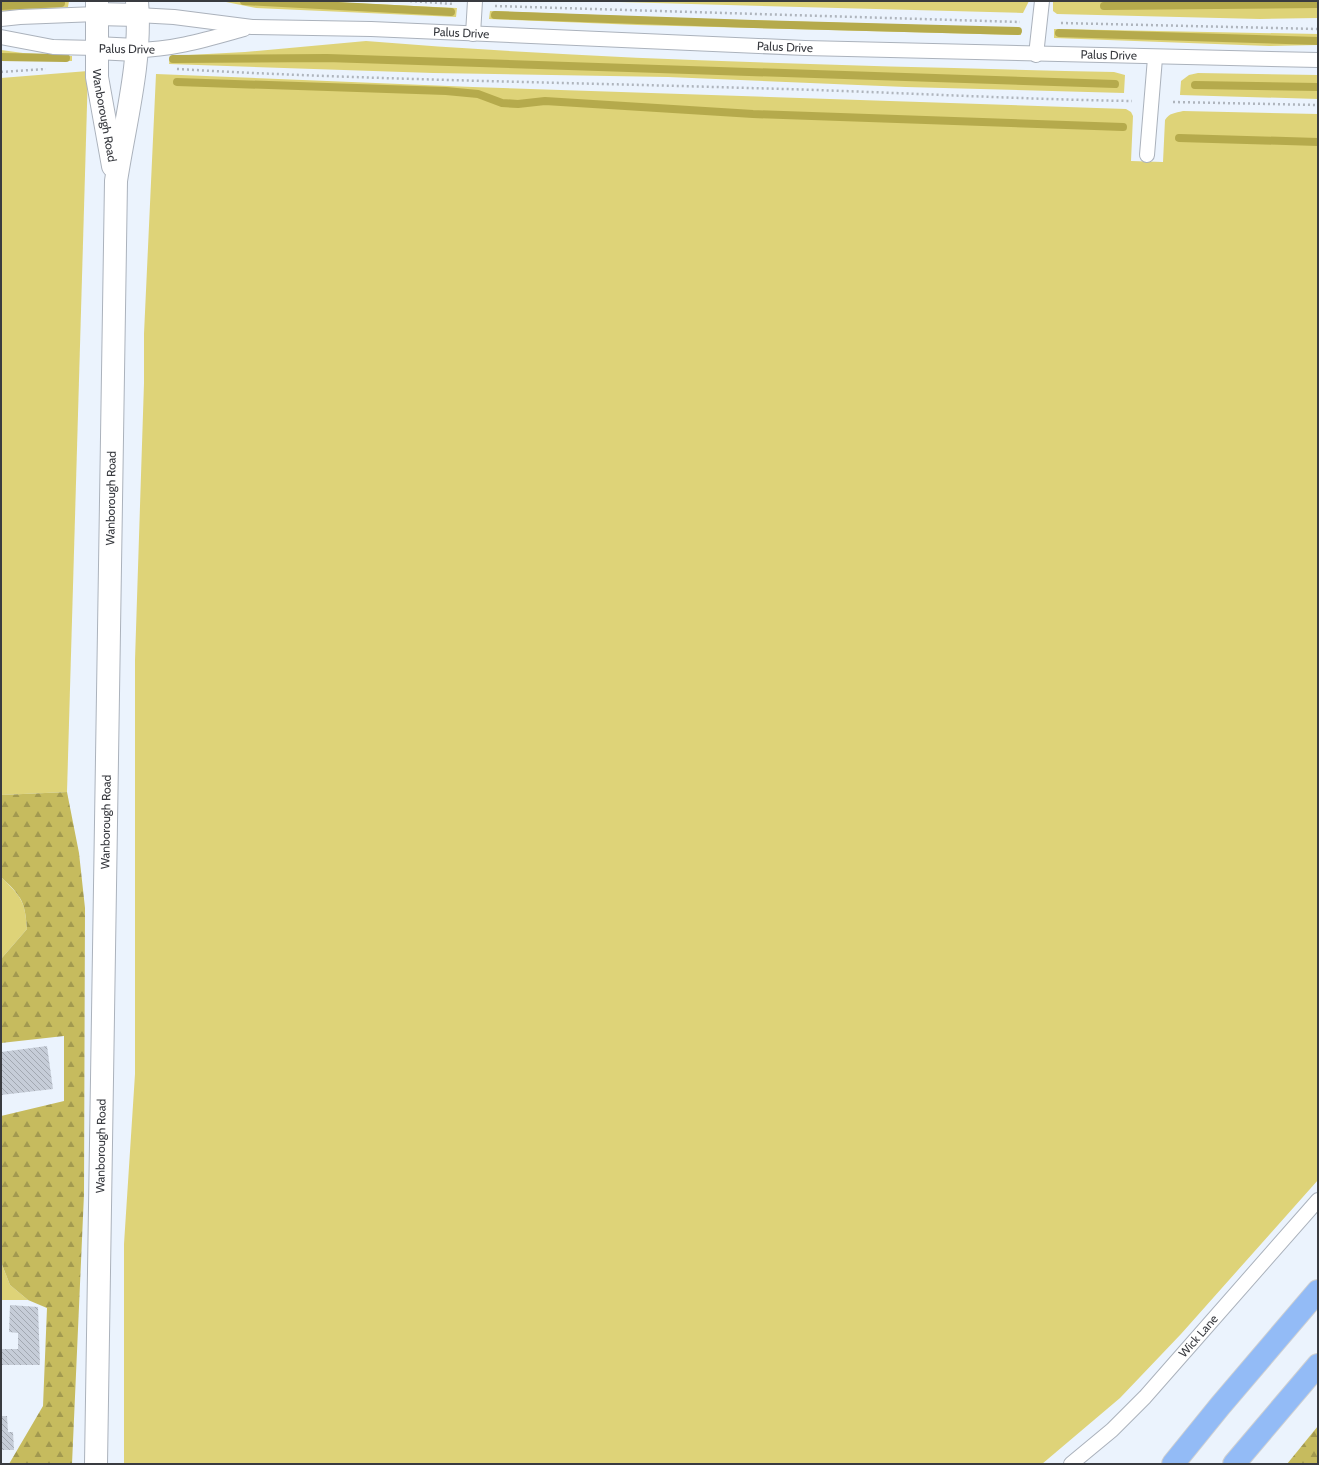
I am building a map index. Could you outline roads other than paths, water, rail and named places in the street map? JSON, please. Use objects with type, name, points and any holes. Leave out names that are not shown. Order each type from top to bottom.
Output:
[{"type":"highway","points":[[1173,1464],[1220,1406],[1318,1291]]},
{"type":"highway","points":[[1234,1464],[1318,1365]]},
{"type":"street","name":"Palus Drive","points":[[97,8],[137,8]]},
{"type":"street","name":"Wanborough Road","points":[[97,8],[96,48],[99,93],[116,181]]},
{"type":"street","name":"Wanborough Road","points":[[96,1464],[116,181],[132,85],[136,50],[137,8]]},
{"type":"street","name":"Palus Drive","points":[[96,48],[136,50]]},
{"type":"lane","points":[[1036,55],[1042,1]]},
{"type":"lane","points":[[473,34],[475,3]]},
{"type":"lane","name":"Palus Drive","points":[[1,19],[97,8]]},
{"type":"lane","name":"Palus Drive","points":[[137,8],[174,17],[252,27],[371,29],[805,48],[1155,58],[1318,60]]},
{"type":"lane","name":"Palus Drive","points":[[136,50],[156,50],[176,47],[252,27]]},
{"type":"lane","name":"Palus Drive","points":[[1,37],[53,46],[96,48]]},
{"type":"lane","points":[[1147,155],[1155,58]]},
{"type":"lane","name":"Wick Lane","points":[[1071,1464],[1112,1430],[1146,1397],[1318,1200]]},
{"type":"waterway","points":[[244,1],[451,12]]},
{"type":"waterway","points":[[1,6],[61,3]]},
{"type":"waterway","points":[[1104,6],[1318,4]]},
{"type":"waterway","points":[[495,15],[1018,31]]},
{"type":"waterway","points":[[1059,33],[1318,41]]},
{"type":"waterway","points":[[1,57],[66,58]]},
{"type":"waterway","points":[[173,59],[327,58],[1115,84]]},
{"type":"waterway","points":[[177,82],[446,91],[478,94],[502,103],[518,104],[545,101],[753,114],[1123,127]]},
{"type":"waterway","points":[[1195,85],[1318,87]]},
{"type":"waterway","points":[[1179,138],[1318,142]]}]
